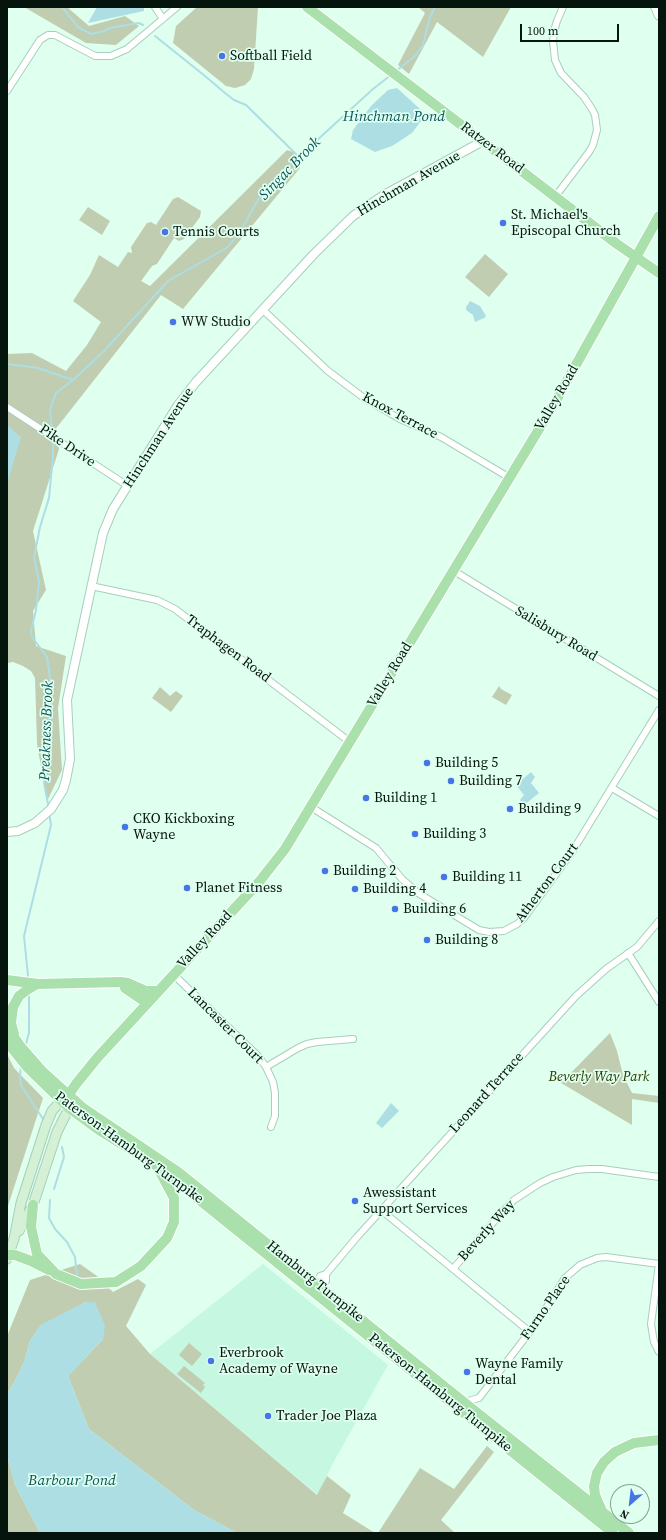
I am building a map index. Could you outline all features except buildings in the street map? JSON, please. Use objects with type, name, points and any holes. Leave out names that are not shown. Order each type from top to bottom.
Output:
[{"type":"main road","name":"Ratzer Road","points":[[306,7],[659,273]]},
{"type":"main road","name":"Valley Road","points":[[14,1239],[33,1205],[66,1102],[88,1068],[275,863],[311,807],[510,478],[572,373],[659,216]]},
{"type":"main road","points":[[7,980],[38,984],[121,982],[128,983],[146,991],[158,991]]},
{"type":"main road","points":[[110,983],[127,989],[147,1003]]},
{"type":"main road","points":[[11,1040],[13,1007],[19,996],[38,984]]},
{"type":"main road","name":"Hamburg Turnpike","points":[[7,1027],[11,1040],[23,1054],[43,1072],[66,1102],[94,1116],[178,1172],[318,1283],[478,1414],[629,1533]]},
{"type":"main road","name":"Paterson-Hamburg Turnpike","points":[[23,1054],[27,1067],[99,1130],[154,1164],[221,1216],[613,1533]]},
{"type":"main road","name":"Valley Road","points":[[8,1256],[14,1239],[21,1203],[42,1134],[49,1116],[66,1102]]},
{"type":"main road","points":[[8,1256],[15,1255],[31,1260],[56,1274],[81,1284],[116,1282],[141,1266],[167,1238],[174,1222],[174,1198],[154,1164]]},
{"type":"main road","points":[[33,1205],[31,1227],[37,1254],[56,1274]]},
{"type":"main road","points":[[603,1512],[595,1495],[594,1486],[597,1473],[604,1462],[615,1452],[634,1443],[659,1440]]},
{"type":"street","points":[[155,7],[163,19]]},
{"type":"street","points":[[7,91],[40,40],[48,35],[55,35],[95,56],[111,56],[127,49],[177,7]]},
{"type":"street","points":[[555,196],[589,152],[593,145],[597,130],[595,115],[592,109],[584,97],[561,73],[555,60],[553,46],[554,31],[563,7]]},
{"type":"street","points":[[654,7],[658,16]]},
{"type":"street","name":"Hinchman Avenue","points":[[7,832],[26,828],[35,823],[48,812],[63,790],[69,770],[70,759],[67,700],[103,533],[114,509],[185,395],[314,254],[353,216],[384,195],[483,141]]},
{"type":"street","name":"Knox Terrace","points":[[263,310],[328,371],[364,398],[400,419],[441,437],[510,478]]},
{"type":"street","name":"Pike Drive","points":[[7,407],[128,486]]},
{"type":"street","name":"Salisbury Road","points":[[454,571],[659,696]]},
{"type":"street","name":"Traphagen Road","points":[[91,586],[157,600],[175,609],[350,742]]},
{"type":"street","name":"Atherton Court","points":[[311,807],[376,848],[402,879],[414,890],[479,930],[496,932],[510,928],[524,918],[580,839],[659,710]]},
{"type":"street","points":[[612,788],[659,816]]},
{"type":"street","name":"Leonard Terrace","points":[[318,1283],[326,1282],[326,1274],[381,1210],[576,996],[606,969],[637,947],[659,921]]},
{"type":"street","points":[[628,953],[659,1002]]},
{"type":"street","name":"Lancaster Court","points":[[173,974],[259,1057],[266,1067],[273,1082],[275,1093],[275,1116],[271,1127]]},
{"type":"street","points":[[266,1067],[307,1044],[353,1040]]},
{"type":"street","name":"Beverly Way","points":[[453,1269],[508,1206],[527,1191],[553,1176],[576,1170],[602,1169],[659,1178]]},
{"type":"street","points":[[381,1210],[530,1332]]},
{"type":"street","name":"Furno Place","points":[[479,1398],[530,1332],[565,1278],[580,1265],[597,1258],[606,1257],[659,1264]]},
{"type":"street","points":[[659,1264],[651,1324],[654,1342],[659,1352]]},
{"type":"street","points":[[464,1402],[479,1398],[478,1414]]},
{"type":"shaded area","points":[[263,1264],[388,1365],[332,1465],[318,1495],[150,1354]]},
{"type":"green space","points":[[24,7],[67,7],[89,26],[125,16],[139,26],[116,45],[86,43]]},
{"type":"green space","name":"Softball Field","points":[[197,7],[258,7],[254,69],[251,79],[245,85],[235,88],[226,86],[173,43],[176,26]]},
{"type":"green space","points":[[418,7],[511,7],[483,57],[437,22],[409,74],[398,65],[425,13]]},
{"type":"green space","points":[[287,150],[293,152],[300,168],[183,309],[161,295],[54,431],[59,449],[33,531],[46,590],[33,611],[36,646],[66,656],[58,708],[62,770],[47,801],[37,744],[35,678],[31,671],[23,666],[13,662],[7,663],[7,354],[32,353],[66,371],[87,345],[101,322],[73,301],[90,275],[99,255],[118,267],[128,252],[132,253],[131,247],[147,223],[151,222],[156,225],[173,199],[178,197],[201,211],[200,217],[184,239],[179,241],[174,238],[157,264],[152,266],[141,281],[150,286]]},
{"type":"green space","points":[[88,207],[110,221],[102,235],[79,220]]},
{"type":"green space","points":[[485,254],[508,274],[489,297],[465,277]]},
{"type":"green space","points":[[499,686],[501,689],[512,695],[506,705],[492,697]]},
{"type":"green space","points":[[160,687],[170,696],[176,691],[183,696],[171,712],[152,698]]},
{"type":"green space","name":"Beverly Way Park","points":[[610,1033],[617,1051],[623,1075],[632,1093],[659,1096],[659,1103],[632,1099],[632,1125],[561,1083]]},
{"type":"green space","points":[[7,1054],[14,1068],[43,1098],[7,1209]]},
{"type":"green space","points":[[80,1264],[97,1276],[113,1292],[138,1279],[146,1285],[126,1326],[150,1354],[317,1495],[327,1476],[351,1495],[343,1513],[375,1533],[237,1533],[194,1510],[89,1429],[68,1376],[103,1339],[86,1302],[40,1326],[30,1341],[24,1362],[7,1394],[7,1336],[30,1280]]},
{"type":"green space","points":[[189,1343],[202,1354],[192,1366],[179,1355]]},
{"type":"green space","points":[[184,1366],[205,1383],[203,1385],[205,1387],[201,1393],[177,1374]]},
{"type":"green space","points":[[487,1446],[494,1452],[441,1520],[455,1533],[378,1533],[420,1468],[454,1489]]},
{"type":"green space","points":[[7,1455],[15,1485],[40,1533],[7,1533]]},
{"type":"water","points":[[97,7],[144,7],[144,11],[88,23]]},
{"type":"water","name":"Hinchman Pond","points":[[397,88],[419,108],[424,117],[412,133],[392,146],[375,152],[351,139],[353,130],[371,106],[388,90]]},
{"type":"water","points":[[470,301],[480,306],[486,316],[484,318],[475,322],[473,315],[466,310],[466,307]]},
{"type":"water","points":[[7,425],[21,437],[7,484]]},
{"type":"water","points":[[531,772],[535,777],[531,783],[539,793],[524,805],[520,800],[524,795],[516,785]]},
{"type":"water","points":[[391,1103],[399,1111],[382,1128],[376,1123]]},
{"type":"water","name":"Barbour Pond","points":[[86,1302],[95,1302],[105,1326],[103,1339],[68,1376],[89,1429],[194,1510],[237,1533],[40,1533],[15,1485],[7,1455],[7,1394],[24,1362],[30,1341],[40,1325]]},
{"type":"waterway","points":[[62,7],[78,27],[91,34],[110,28],[139,23],[143,25]]},
{"type":"waterway","name":"Singac Brook","points":[[396,71],[415,56],[423,45],[430,17],[435,7]]},
{"type":"waterway","points":[[155,36],[234,100],[246,105],[299,157]]},
{"type":"waterway","name":"Singac Brook","points":[[52,430],[50,410],[56,393],[73,380],[104,351],[168,281],[228,247],[240,232],[258,200],[280,174],[373,89],[391,75]]},
{"type":"waterway","points":[[7,364],[38,368],[73,380]]},
{"type":"waterway","name":"Preakness Brook","points":[[49,809],[44,783],[51,684],[47,657],[32,637],[31,631],[36,610],[39,582],[34,557],[40,527],[49,498],[53,443]]},
{"type":"waterway","name":"Preakness Brook","points":[[28,976],[24,936],[51,825],[49,813]]},
{"type":"waterway","name":"Preakness Brook","points":[[25,1047],[29,1033],[29,993]]},
{"type":"waterway","name":"Preakness Brook","points":[[21,1065],[21,1085],[43,1119]]},
{"type":"waterway","name":"Preakness Brook","points":[[54,1189],[64,1157],[62,1147]]},
{"type":"waterway","name":"Preakness Brook","points":[[50,1200],[49,1218],[55,1229],[67,1242],[75,1257],[77,1276]]},
{"type":"place","name":"Softball Field","points":[[222,56]]},
{"type":"place","name":"St. Michael's Episcopal Church","points":[[503,223]]},
{"type":"place","name":"Tennis Courts","points":[[165,232]]},
{"type":"place","name":"WW Studio","points":[[173,322]]},
{"type":"place","name":"Building 5","points":[[427,763]]},
{"type":"place","name":"Building 7","points":[[451,781]]},
{"type":"place","name":"Building 1","points":[[366,798]]},
{"type":"place","name":"Building 9","points":[[510,809]]},
{"type":"place","name":"CKO Kickboxing Wayne","points":[[125,827]]},
{"type":"place","name":"Building 3","points":[[415,834]]},
{"type":"place","name":"Building 2","points":[[325,871]]},
{"type":"place","name":"Building 11","points":[[444,877]]},
{"type":"place","name":"Planet Fitness","points":[[187,888]]},
{"type":"place","name":"Building 4","points":[[355,889]]},
{"type":"place","name":"Building 6","points":[[395,909]]},
{"type":"place","name":"Building 8","points":[[427,940]]},
{"type":"place","name":"Awessistant Support Services","points":[[355,1201]]},
{"type":"place","name":"Everbrook Academy of Wayne","points":[[211,1361]]},
{"type":"place","name":"Wayne Family Dental","points":[[467,1372]]},
{"type":"place","name":"Trader Joe Plaza","points":[[268,1416]]}]
